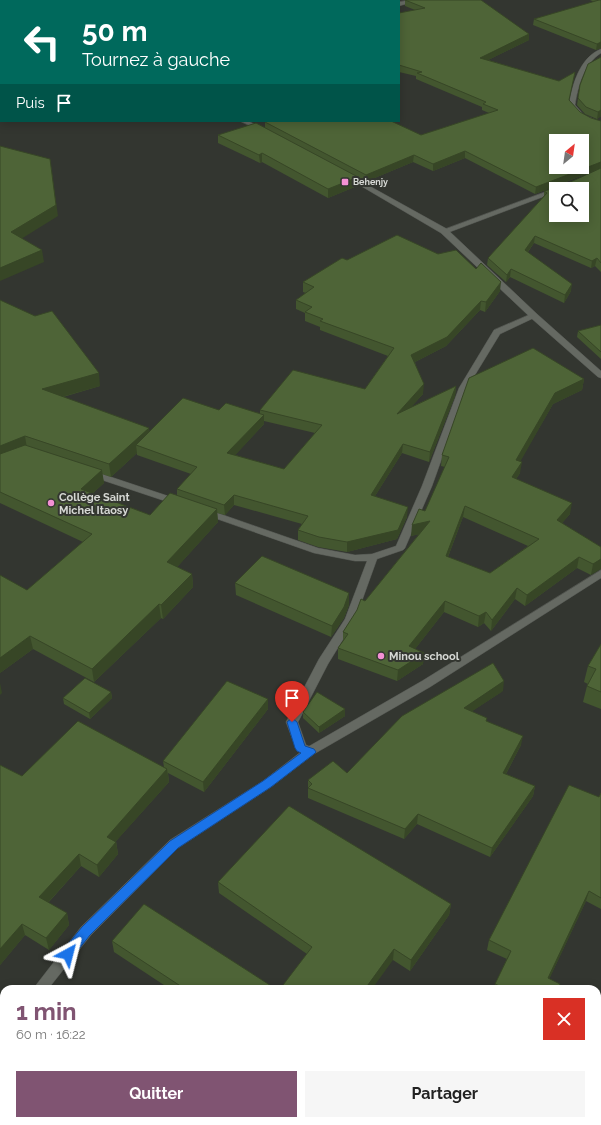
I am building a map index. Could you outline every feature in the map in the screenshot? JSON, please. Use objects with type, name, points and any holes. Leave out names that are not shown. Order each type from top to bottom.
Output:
[{"type":"street","points":[[400,4],[416,0]]},
{"type":"street","points":[[601,51],[593,55],[590,60],[577,86],[572,105],[582,116],[601,124]]},
{"type":"street","points":[[245,122],[271,135]]},
{"type":"street","points":[[340,171],[444,231],[534,316],[601,375]]},
{"type":"street","points":[[444,231],[549,193]]},
{"type":"street","points":[[79,470],[317,551],[355,558],[373,557],[400,548],[427,486],[463,388],[497,332],[534,316]]},
{"type":"street","points":[[310,752],[301,748],[292,722],[323,662],[350,620],[373,557]]},
{"type":"street","points":[[43,985],[86,931],[174,844],[267,784],[310,752],[433,680],[601,573]]},
{"type":"building","points":[[405,0],[481,0],[529,34],[480,58],[559,81],[575,72],[569,100],[580,112],[601,121],[601,162],[589,167],[589,134],[549,134],[549,174],[570,174],[536,187],[465,151],[433,164],[414,155],[366,175],[265,122],[393,122],[421,135],[498,110],[483,104],[486,102],[417,73],[422,72],[400,65],[400,13],[425,8]]},
{"type":"building","points":[[601,0],[601,42],[597,44],[534,19]]},
{"type":"building","points":[[601,57],[601,110],[598,112],[586,107],[578,98],[580,85],[588,64]]},
{"type":"building","points":[[256,123],[358,177],[328,189],[262,153],[259,155],[218,135]]},
{"type":"building","points":[[0,146],[50,159],[56,205],[11,232],[42,250],[0,268]]},
{"type":"building","points":[[601,168],[601,263],[597,258],[592,261],[535,236],[525,250],[572,284],[565,295],[511,269],[507,275],[488,258],[547,193],[544,191],[549,190],[549,222],[589,222],[589,182],[570,182]]},
{"type":"building","points":[[397,235],[438,254],[456,250],[476,269],[481,263],[501,282],[486,302],[481,301],[447,337],[411,355],[424,384],[397,414],[456,386],[430,452],[403,444],[371,495],[408,507],[398,530],[347,542],[319,537],[298,530],[308,516],[234,495],[224,505],[177,489],[197,467],[136,445],[183,398],[219,410],[226,403],[264,415],[227,453],[284,469],[322,425],[260,410],[293,370],[365,389],[394,348],[320,321],[323,319],[305,312],[312,307],[296,300],[314,287],[303,282],[342,258],[347,260]]},
{"type":"building","points":[[0,300],[35,316],[52,311],[99,373],[42,389],[149,428],[109,464],[25,436],[0,446]]},
{"type":"building","points":[[601,325],[601,352],[578,331]]},
{"type":"building","points":[[533,348],[584,379],[555,393],[516,460],[522,462],[512,477],[572,503],[557,520],[601,547],[601,559],[593,564],[579,557],[527,595],[517,588],[492,620],[486,612],[479,616],[445,601],[409,646],[424,653],[398,670],[338,648],[348,634],[343,632],[357,610],[361,599],[365,601],[430,521],[412,525],[419,509],[425,511],[449,457],[442,455],[469,378]],"holes":[[[465,506],[539,539],[490,573],[446,556]]]},
{"type":"building","points":[[25,445],[102,470],[81,489],[150,515],[170,493],[217,509],[167,562],[192,574],[92,669],[30,636],[0,658],[0,575],[27,590],[92,534],[0,492],[0,454]]},
{"type":"building","points":[[262,556],[349,593],[344,607],[332,626],[235,583]]},
{"type":"building","points":[[601,644],[601,692],[587,686],[596,669],[588,666]]},
{"type":"building","points":[[493,663],[504,681],[464,708],[487,718],[486,721],[523,736],[503,773],[535,786],[492,848],[418,814],[405,829],[308,788],[312,784],[308,780],[333,761],[347,773],[402,716]]},
{"type":"building","points":[[85,678],[111,692],[89,713],[63,698]]},
{"type":"building","points":[[227,681],[268,699],[203,782],[163,761]]},
{"type":"building","points":[[317,692],[345,709],[319,727],[303,712]]},
{"type":"building","points":[[78,721],[167,769],[107,837],[116,842],[97,865],[79,854],[39,897],[67,913],[46,938],[22,924],[0,949],[0,765],[22,776]]},
{"type":"building","points":[[569,785],[599,797],[601,793],[601,898],[589,891],[548,978],[560,985],[495,984],[511,951],[489,940]]},
{"type":"building","points":[[289,806],[451,904],[411,960],[394,949],[368,985],[283,985],[312,947],[218,882]]},
{"type":"building","points":[[144,904],[270,985],[179,985],[112,941]]},
{"type":"place","name":"Behenjy","points":[[345,182]]},
{"type":"place","name":"Collège Saint Michel Itaosy","points":[[51,503]]},
{"type":"place","name":"Minou school","points":[[381,656]]},
{"type":"route","points":[[68,954],[86,931],[174,844],[267,784],[310,752],[301,748],[292,722]]}]
